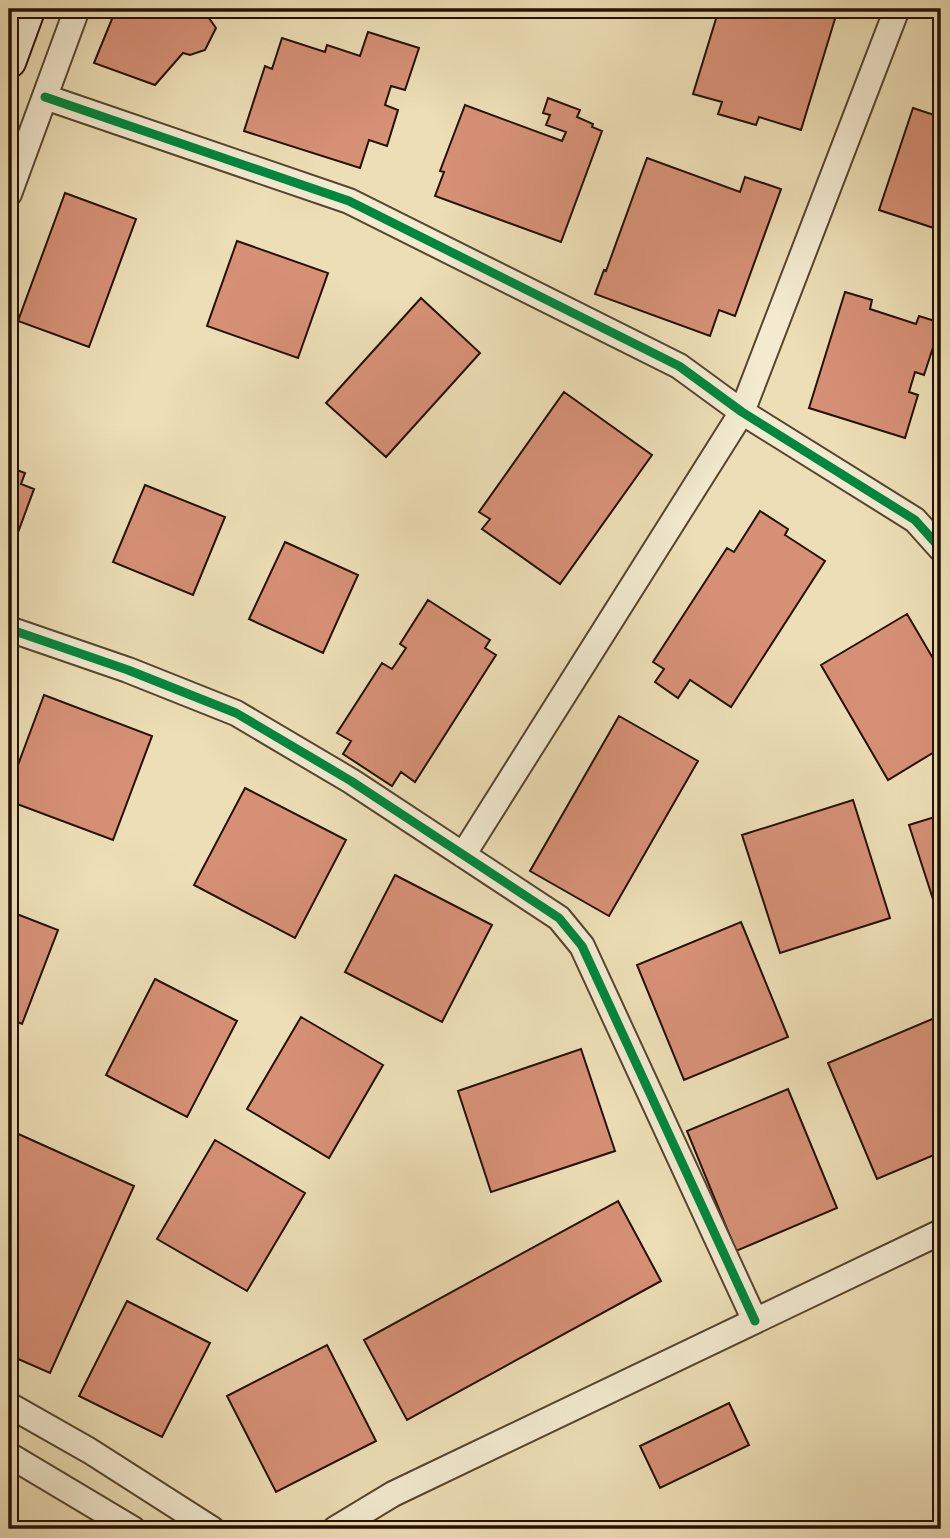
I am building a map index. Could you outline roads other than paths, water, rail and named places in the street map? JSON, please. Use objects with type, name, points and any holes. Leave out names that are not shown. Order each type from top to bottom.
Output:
[{"type":"main road","points":[[9,61],[28,9]]},
{"type":"street","points":[[9,194],[77,9]]},
{"type":"street","points":[[463,855],[742,412],[897,9]]},
{"type":"street","points":[[45,97],[349,201],[679,366],[742,412],[915,520],[941,549]]},
{"type":"street","points":[[9,629],[128,670],[236,713],[351,781],[559,918],[582,946],[754,1321]]},
{"type":"street","points":[[335,1529],[393,1494],[941,1232]]},
{"type":"street","points":[[9,1405],[100,1457],[212,1529]]},
{"type":"street","points":[[9,1455],[133,1529]]}]
